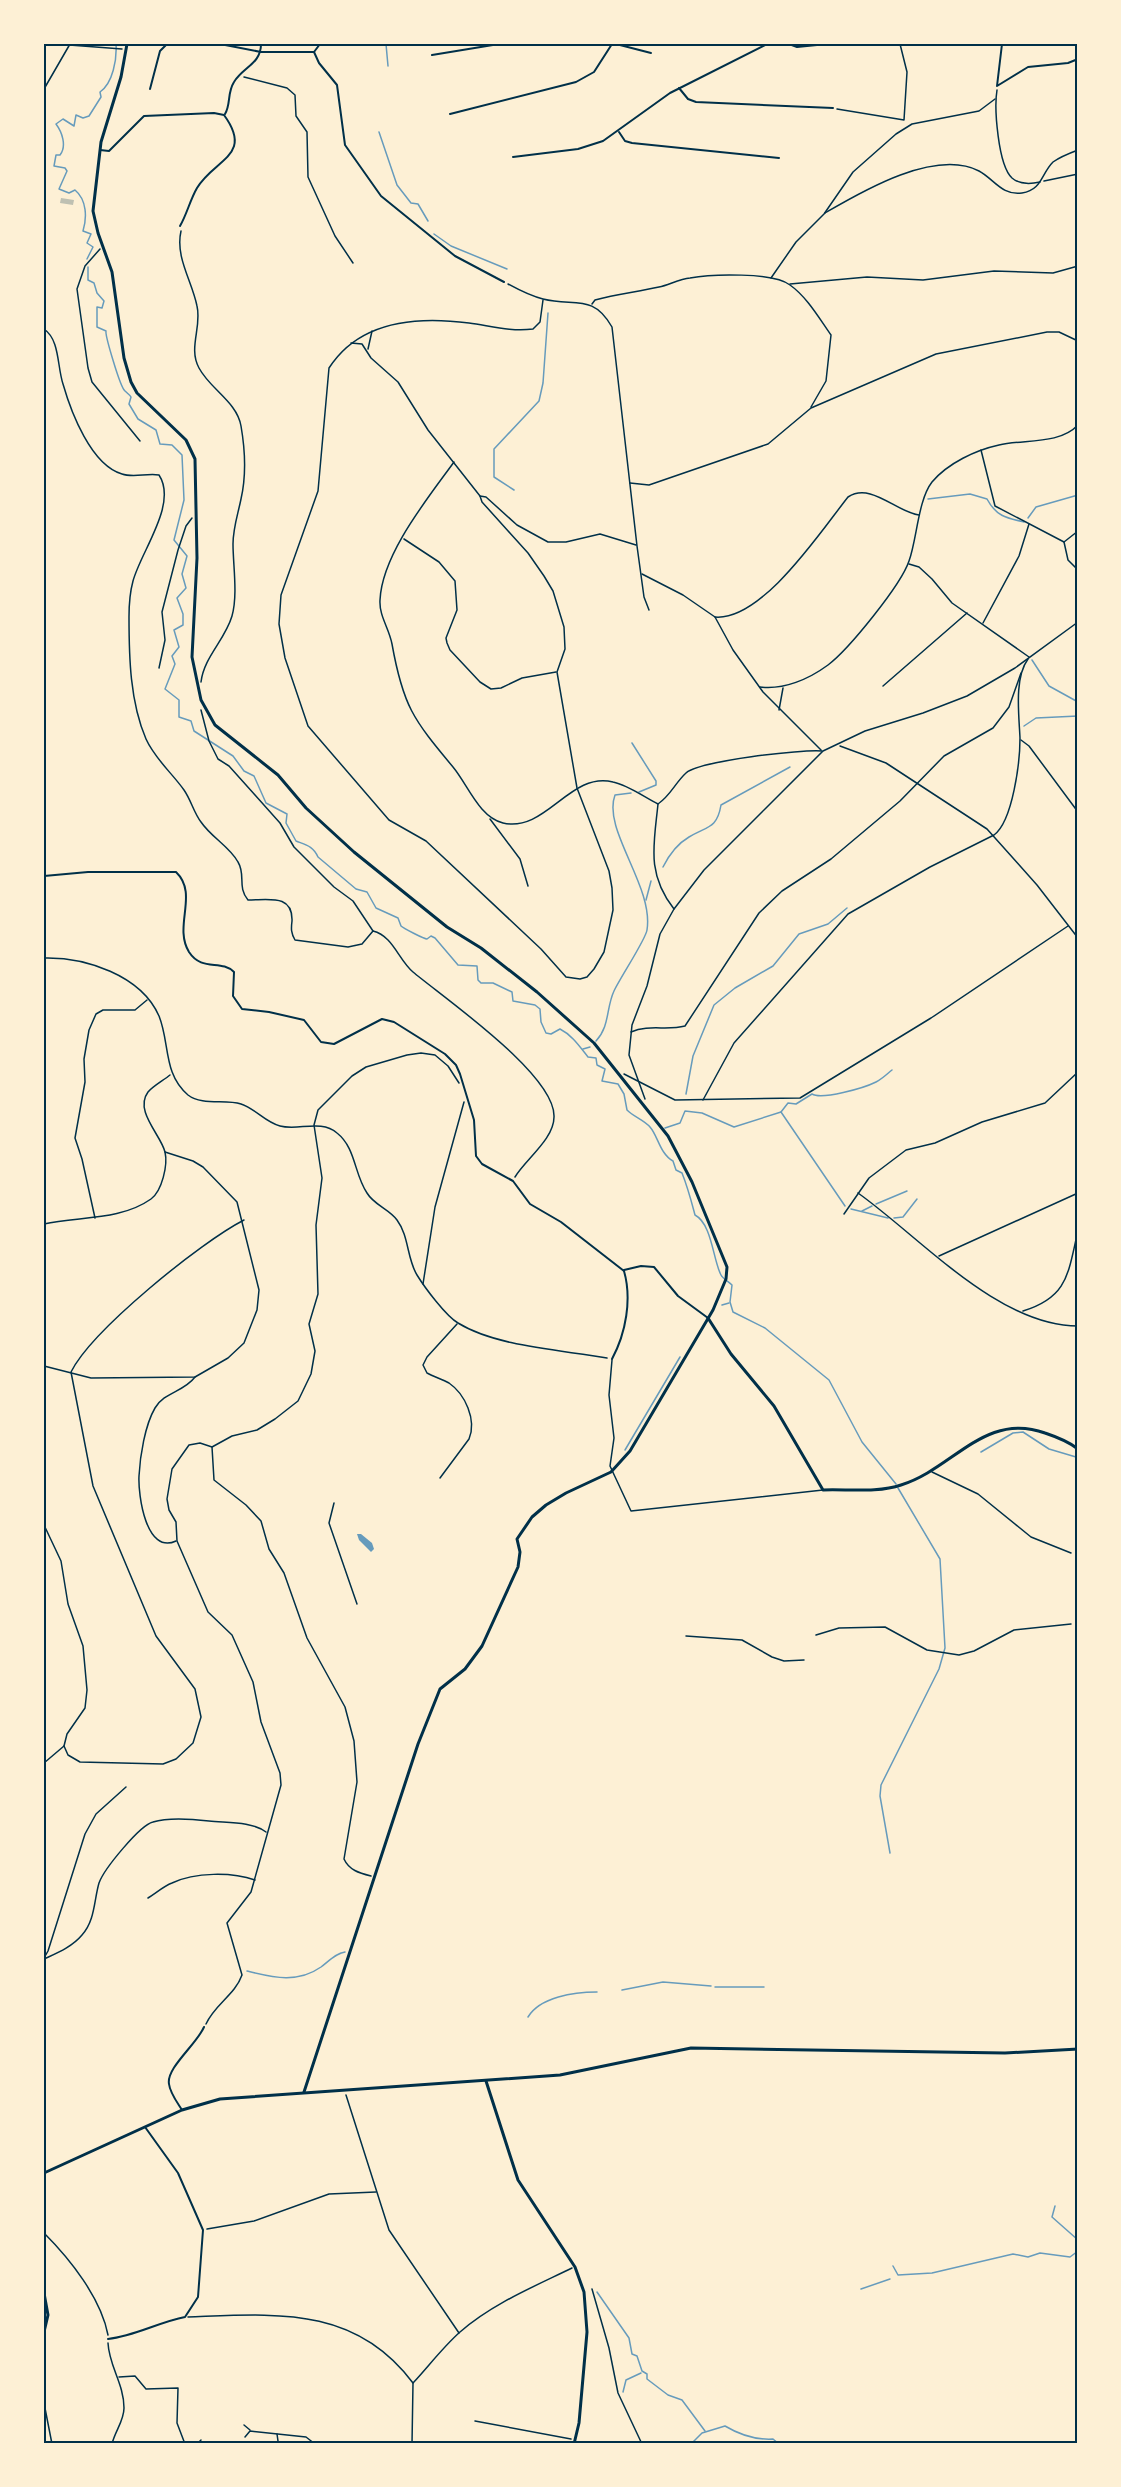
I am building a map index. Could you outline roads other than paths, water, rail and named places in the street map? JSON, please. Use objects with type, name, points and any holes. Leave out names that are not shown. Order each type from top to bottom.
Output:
[{"type":"street","points":[[127,44],[124,66],[100,150],[93,211],[112,272],[124,358],[131,382],[137,393],[186,440],[193,450],[196,468],[196,518],[192,657],[201,700],[215,725],[278,775],[306,808],[354,852],[447,927],[481,948],[555,1007],[594,1043],[668,1136],[692,1182],[727,1267],[722,1290],[708,1318],[630,1451],[611,1472],[561,1495],[532,1517],[523,1528],[517,1539],[520,1552],[518,1567],[482,1646],[465,1670],[444,1686],[437,1695],[374,1877],[304,2092]]},
{"type":"street","points":[[150,89],[160,51],[167,44]]},
{"type":"street","points":[[220,44],[261,51],[314,52]]},
{"type":"street","points":[[224,115],[229,108],[228,96],[232,85],[239,75],[250,67],[261,51],[261,44]]},
{"type":"street","points":[[314,52],[320,44]]},
{"type":"street","points":[[432,55],[499,44]]},
{"type":"street","points":[[450,114],[576,82],[594,72],[614,44],[651,53]]},
{"type":"street","points":[[513,157],[578,148],[603,141],[679,88],[767,44]]},
{"type":"street","points":[[789,44],[797,47],[827,44]]},
{"type":"street","points":[[1002,44],[997,86],[1028,68],[1068,63],[1077,59]]},
{"type":"street","points":[[314,52],[319,63],[337,85],[345,145],[381,196],[455,256],[504,282]]},
{"type":"street","points":[[679,88],[688,99],[696,102],[833,108]]},
{"type":"street","points":[[100,150],[109,151],[144,116],[214,113],[224,115]]},
{"type":"street","points":[[180,226],[198,187],[234,151],[235,141],[224,115]]},
{"type":"street","points":[[619,132],[625,141],[632,143],[779,158]]},
{"type":"street","points":[[44,876],[88,872],[176,872],[183,878],[186,888],[184,938],[189,951],[198,962],[207,966],[229,968],[234,972],[232,996],[242,1009],[304,1020],[321,1042],[334,1044],[382,1019],[394,1022],[445,1054],[456,1065],[474,1120],[476,1156],[488,1170],[513,1181],[530,1204],[561,1222],[624,1270],[628,1289],[626,1314],[612,1359]]},
{"type":"street","points":[[624,1270],[641,1266],[654,1267],[678,1296],[708,1318],[731,1354],[774,1406],[823,1490],[901,1485],[990,1433],[1003,1429],[1023,1426],[1061,1439],[1077,1449]]},
{"type":"street","points":[[182,2110],[169,2086],[168,2077],[173,2068],[196,2044],[204,2027]]},
{"type":"street","points":[[44,2171],[182,2110],[220,2099],[560,2075],[692,2048],[1005,2052],[1077,2049]]},
{"type":"street","points":[[486,2080],[518,2180],[575,2267],[588,2311],[579,2423],[574,2442]]},
{"type":"street","points":[[108,2339],[120,2337],[166,2320],[185,2318],[198,2297],[203,2230],[178,2173],[145,2127]]},
{"type":"street","points":[[44,2294],[48,2315],[44,2332]]},
{"type":"lane","points":[[612,1359],[609,1395],[614,1438],[611,1472],[631,1511],[823,1490]]},
{"type":"lane","points":[[928,1471],[978,1494],[1031,1537],[1071,1553]]},
{"type":"water","points":[[357,1534],[361,1534],[372,1543],[374,1549],[371,1552],[359,1540]]},
{"type":"waterway","points":[[87,259],[93,247],[87,243],[91,234],[83,231],[84,204],[75,190],[69,193],[59,189],[67,171],[65,168],[54,166],[56,155],[60,155],[63,143],[62,135],[56,124],[63,119],[74,126],[76,115],[83,118],[89,116],[101,97],[100,92],[111,77],[116,57],[116,44]]},
{"type":"waterway","points":[[386,44],[388,66]]},
{"type":"waterway","points":[[379,132],[397,185],[411,203],[418,204],[428,221]]},
{"type":"waterway","points":[[434,234],[451,246],[507,269]]},
{"type":"waterway","points":[[88,267],[88,280],[94,283],[97,293],[104,301],[102,308],[97,307],[97,327],[106,331],[120,380],[131,397],[129,404],[138,419],[156,430],[160,444],[172,445],[182,455],[184,500],[174,540],[187,556],[182,574],[186,588],[177,598],[183,614],[183,625],[174,630],[179,647],[172,656],[175,664],[165,689],[179,700],[179,717],[191,721],[194,731],[233,756],[244,771],[254,776],[266,803],[287,814],[286,823],[296,841],[311,848],[318,857],[356,889],[367,892],[376,908],[398,918],[401,926],[414,933],[427,939],[431,936],[435,938],[458,965],[477,966],[478,980],[481,983],[493,983],[512,992],[513,1001],[535,1005],[540,1009],[541,1022],[546,1033],[551,1034],[560,1029],[572,1038],[588,1057],[596,1058],[597,1065],[605,1069],[602,1081],[618,1084],[624,1094],[627,1110],[650,1127],[662,1150],[673,1161],[676,1170],[682,1173],[695,1215],[701,1220],[709,1234],[721,1275],[732,1285],[730,1302],[733,1312],[765,1328],[829,1380],[862,1442],[896,1484]]},
{"type":"waterway","points":[[514,490],[494,477],[494,449],[539,401],[543,383],[548,313]]},
{"type":"waterway","points":[[928,499],[970,494],[987,499],[1002,515],[1024,522]]},
{"type":"waterway","points":[[1028,518],[1036,507],[1078,495]]},
{"type":"waterway","points":[[1032,660],[1049,686],[1078,702]]},
{"type":"waterway","points":[[1024,726],[1036,718],[1078,716]]},
{"type":"waterway","points":[[632,743],[656,781],[656,785],[639,792]]},
{"type":"waterway","points":[[663,867],[681,843],[714,823],[721,805],[790,767]]},
{"type":"waterway","points":[[596,1041],[604,1029],[614,991],[647,930],[647,913],[643,895],[621,841],[613,809],[615,795],[631,793]]},
{"type":"waterway","points":[[646,900],[651,881]]},
{"type":"waterway","points":[[686,1094],[693,1056],[714,1005],[735,988],[773,966],[799,934],[828,924],[847,908]]},
{"type":"waterway","points":[[583,1049],[590,1047]]},
{"type":"waterway","points":[[781,1112],[788,1103],[796,1104],[812,1094],[825,1096],[862,1087],[878,1081],[892,1070]]},
{"type":"waterway","points":[[665,1128],[680,1123],[685,1111],[702,1113],[734,1127],[781,1112],[845,1206]]},
{"type":"waterway","points":[[876,1204],[907,1191]]},
{"type":"waterway","points":[[894,1218],[903,1217],[917,1199]]},
{"type":"waterway","points":[[862,1211],[872,1206]]},
{"type":"waterway","points":[[851,1209],[888,1218]]},
{"type":"waterway","points":[[722,1305],[729,1303]]},
{"type":"waterway","points":[[625,1450],[680,1357]]},
{"type":"waterway","points":[[981,1452],[1013,1433],[1023,1432],[1049,1449],[1076,1457]]},
{"type":"waterway","points":[[890,1853],[880,1796],[881,1785],[939,1669],[945,1648],[940,1559],[898,1488]]},
{"type":"waterway","points":[[247,1971],[284,1978],[303,1976],[345,1952]]},
{"type":"waterway","points":[[622,1990],[663,1982],[711,1986]]},
{"type":"waterway","points":[[715,1987],[764,1987]]},
{"type":"waterway","points":[[528,2017],[533,2010],[549,2000],[578,1993],[597,1992]]},
{"type":"waterway","points":[[1055,2206],[1052,2217],[1078,2240]]},
{"type":"waterway","points":[[893,2266],[898,2275],[932,2273],[1013,2254],[1028,2257],[1040,2253],[1070,2257],[1078,2251]]},
{"type":"waterway","points":[[861,2289],[890,2279]]},
{"type":"waterway","points":[[597,2292],[629,2338],[632,2354],[637,2356],[642,2371],[647,2374],[647,2379],[668,2395],[682,2400],[705,2431]]},
{"type":"waterway","points":[[623,2392],[626,2380],[641,2373]]},
{"type":"waterway","points":[[691,2444],[702,2433],[725,2426],[748,2436],[773,2439],[779,2444]]},
{"type":"waterway","points":[[783,2444],[790,2444]]}]
